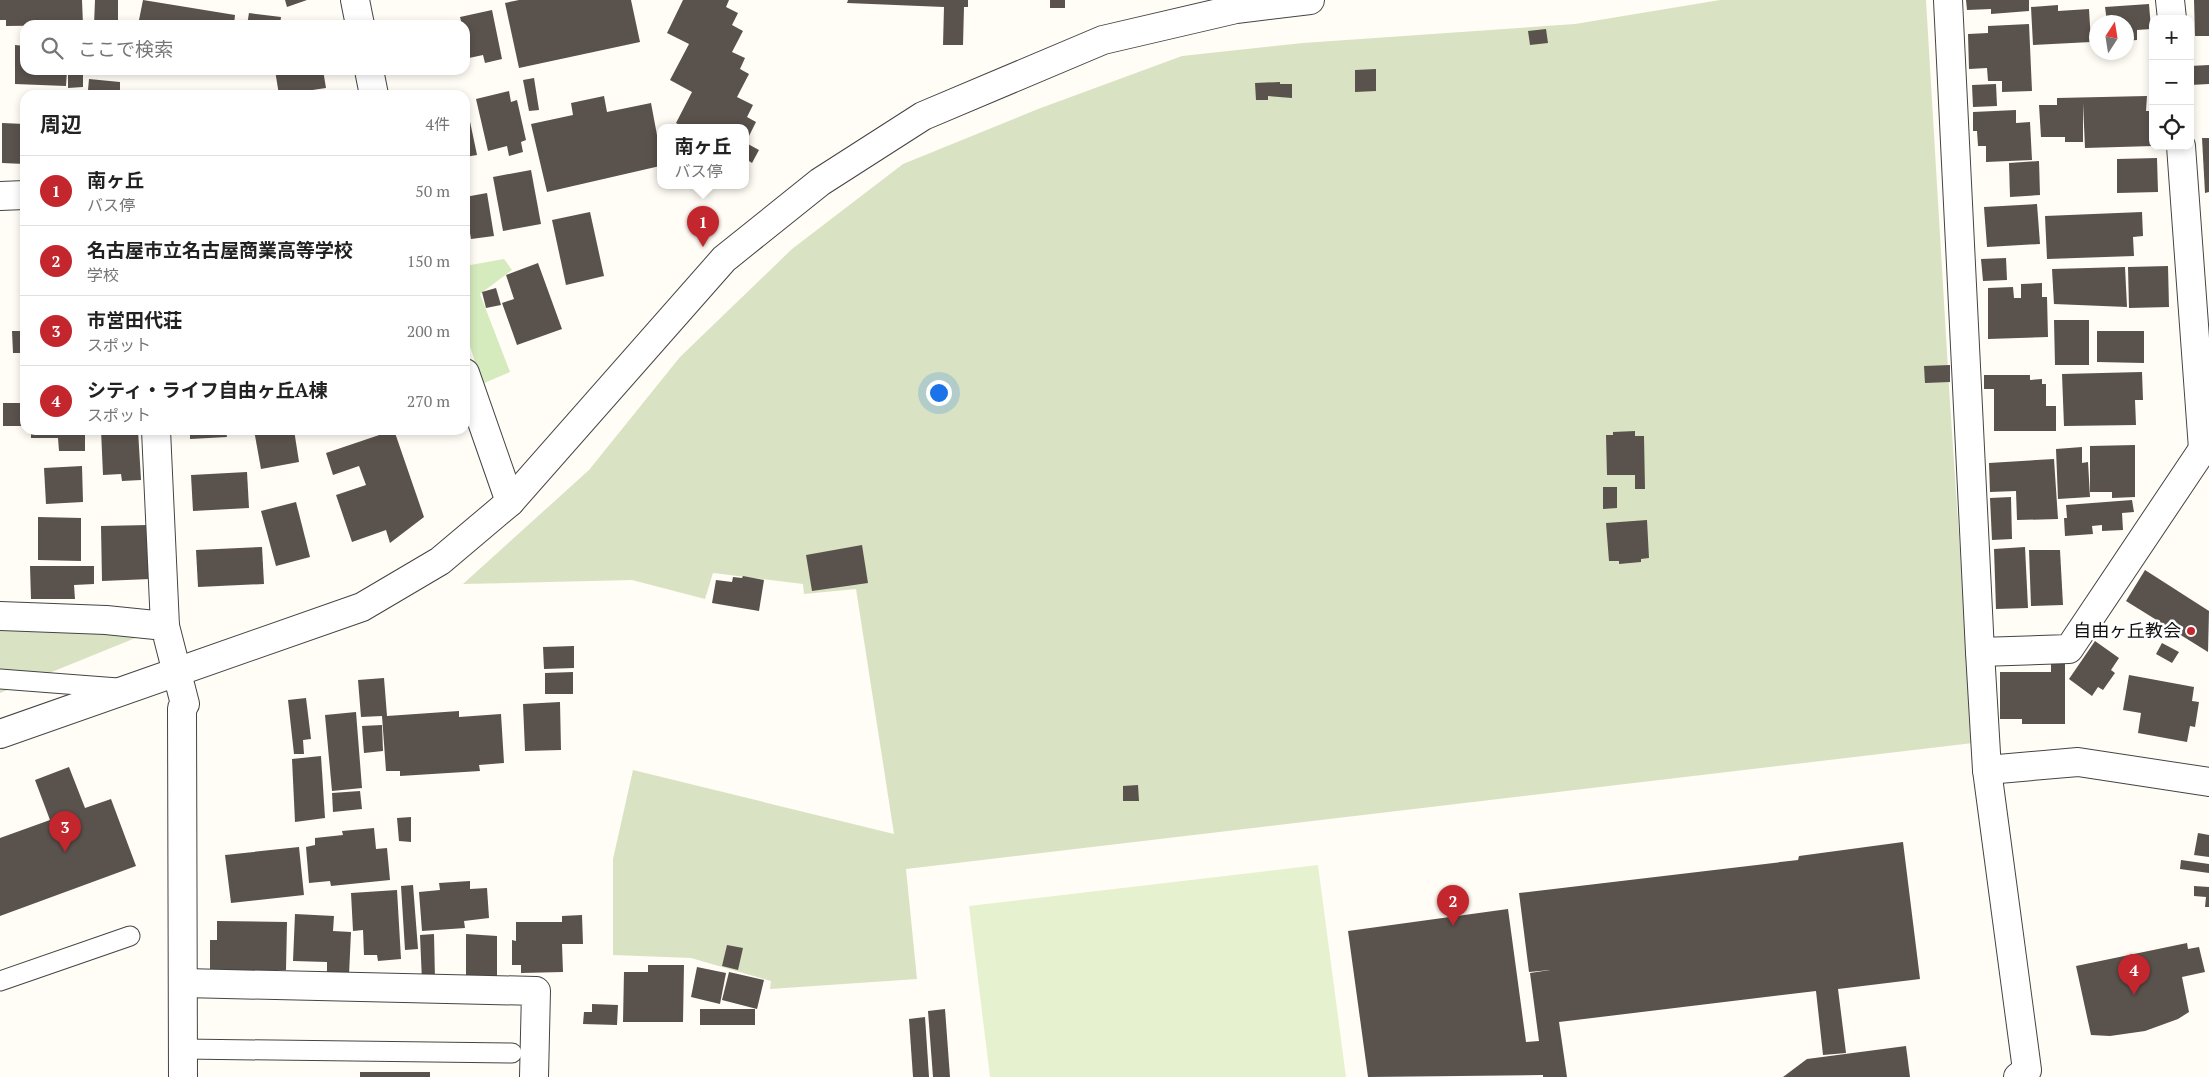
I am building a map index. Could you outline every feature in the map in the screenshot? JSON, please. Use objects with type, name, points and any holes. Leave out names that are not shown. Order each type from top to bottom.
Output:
[{"type":"street","points":[[355,0],[359,20]]},
{"type":"street","points":[[0,734],[362,607],[440,561],[510,502],[724,259],[820,182],[923,116],[1103,40],[1236,9],[1310,0]]},
{"type":"street","points":[[1948,0],[1987,770],[2027,1070],[2018,1077]]},
{"type":"street","points":[[2170,0],[2172,15]]},
{"type":"street","points":[[370,75],[373,90]]},
{"type":"street","points":[[1980,652],[2069,649],[2206,445],[2181,150]]},
{"type":"street","points":[[0,196],[20,195]]},
{"type":"street","points":[[470,387],[510,502]]},
{"type":"street","points":[[156,435],[165,626],[185,704],[182,708],[183,1077]]},
{"type":"street","points":[[0,616],[106,620],[165,626]]},
{"type":"street","points":[[1987,770],[2078,762],[2209,782]]},
{"type":"street","points":[[184,982],[536,991],[534,1077]]},
{"type":"lane","points":[[0,678],[128,689]]},
{"type":"lane","points":[[0,981],[130,936]]},
{"type":"lane","points":[[184,1049],[512,1053]]},
{"type":"green space","points":[[1720,0],[1926,0],[1973,743],[906,869],[917,979],[770,989],[771,981],[691,958],[613,955],[613,859],[633,770],[894,834],[856,589],[804,594],[803,584],[713,573],[705,599],[632,580],[463,584],[589,470],[680,357],[792,249],[903,164],[1038,109],[1182,56],[1303,43],[1575,24]]},
{"type":"green space","points":[[504,259],[512,270],[480,294],[510,372],[482,384],[470,346],[470,265]]},
{"type":"green space","points":[[0,624],[165,626],[0,693]]},
{"type":"green space","points":[[1318,865],[1346,1077],[990,1077],[969,906]]},
{"type":"building","points":[[0,0],[82,0],[83,20],[20,20],[20,26],[6,26],[6,20],[0,20]]},
{"type":"building","points":[[95,0],[118,0],[118,20],[94,20]]},
{"type":"building","points":[[143,0],[235,15],[234,20],[139,20]]},
{"type":"building","points":[[285,0],[307,0],[287,7]]},
{"type":"building","points":[[519,0],[631,0],[640,42],[519,68],[505,3]]},
{"type":"building","points":[[683,0],[729,0],[726,7],[738,13],[732,25],[743,31],[732,52],[745,58],[740,69],[749,74],[737,97],[753,105],[747,117],[756,122],[749,136],[749,124],[676,123],[692,92],[670,80],[689,44],[667,33]]},
{"type":"building","points":[[848,0],[968,0],[968,7],[964,7],[963,45],[943,45],[944,7],[847,3]]},
{"type":"building","points":[[1050,0],[1065,0],[1065,8],[1050,8]]},
{"type":"building","points":[[1966,0],[2029,0],[2029,11],[1991,14],[1991,9],[1967,10]]},
{"type":"building","points":[[2194,0],[2209,0],[2209,36],[2195,36]]},
{"type":"building","points":[[2149,4],[2149,29],[2137,30],[2137,40],[2134,40],[2134,15],[2106,15],[2105,7]]},
{"type":"building","points":[[2058,5],[2058,11],[2089,9],[2089,42],[2033,45],[2031,7]]},
{"type":"building","points":[[492,10],[502,59],[485,63],[483,55],[470,58],[470,20],[461,20],[460,17]]},
{"type":"building","points":[[249,13],[281,17],[281,20],[248,20]]},
{"type":"building","points":[[2029,24],[2032,91],[2002,92],[2002,81],[1988,81],[1987,68],[1969,69],[1968,34],[1988,33],[1988,26]]},
{"type":"building","points":[[1546,29],[1548,43],[1530,45],[1528,31]]},
{"type":"building","points":[[15,45],[20,46],[20,75],[67,75],[66,86],[15,84]]},
{"type":"building","points":[[2209,65],[2209,84],[2194,85],[2194,66]]},
{"type":"building","points":[[1376,69],[1376,91],[1355,92],[1355,70]]},
{"type":"building","points":[[68,75],[83,75],[83,87],[68,88]]},
{"type":"building","points":[[276,75],[324,75],[326,88],[278,90]]},
{"type":"building","points":[[534,78],[539,110],[529,111],[523,80]]},
{"type":"building","points":[[89,79],[120,82],[120,90],[88,90]]},
{"type":"building","points":[[1280,82],[1280,84],[1292,84],[1292,98],[1268,96],[1268,100],[1256,100],[1255,83]]},
{"type":"building","points":[[1996,84],[1997,106],[1973,107],[1972,85]]},
{"type":"building","points":[[509,91],[511,102],[517,100],[526,140],[521,142],[523,152],[509,156],[507,146],[488,151],[476,99]]},
{"type":"building","points":[[604,96],[607,112],[651,103],[657,135],[657,167],[547,192],[531,124],[573,115],[571,103]]},
{"type":"building","points":[[2147,96],[2146,111],[2149,111],[2149,146],[2085,148],[2083,103],[2083,142],[2065,142],[2065,137],[2041,137],[2039,105],[2057,105],[2057,98]]},
{"type":"building","points":[[2016,110],[2016,123],[2030,122],[2032,160],[1986,162],[1986,146],[1978,146],[1977,131],[1973,131],[1973,112]]},
{"type":"building","points":[[470,122],[477,155],[470,156]]},
{"type":"building","points":[[2,123],[20,124],[20,164],[2,163]]},
{"type":"building","points":[[2202,138],[2209,138],[2209,192],[2205,193]]},
{"type":"building","points":[[749,145],[759,150],[752,163],[749,161]]},
{"type":"building","points":[[2157,158],[2158,192],[2117,193],[2117,159]]},
{"type":"building","points":[[2039,161],[2040,195],[2010,197],[2009,163]]},
{"type":"building","points":[[531,170],[541,224],[503,231],[493,177]]},
{"type":"building","points":[[487,193],[494,236],[471,239],[470,196]]},
{"type":"building","points":[[2037,204],[2040,244],[1987,247],[1984,207]]},
{"type":"building","points":[[590,212],[604,276],[566,285],[552,220]]},
{"type":"building","points":[[2142,212],[2143,236],[2133,237],[2134,256],[2047,259],[2045,216]]},
{"type":"building","points":[[2006,258],[2007,280],[1983,281],[1981,259]]},
{"type":"building","points":[[538,263],[562,329],[517,345],[502,303],[514,299],[506,275]]},
{"type":"building","points":[[2168,266],[2169,307],[2129,308],[2128,267]]},
{"type":"building","points":[[2125,267],[2127,307],[2054,304],[2052,269]]},
{"type":"building","points":[[2042,283],[2042,297],[2047,297],[2048,337],[1988,339],[1988,288],[2013,287],[2014,298],[2021,298],[2021,284]]},
{"type":"building","points":[[496,288],[501,305],[486,308],[482,292]]},
{"type":"building","points":[[2054,320],[2089,320],[2089,365],[2055,365]]},
{"type":"building","points":[[12,331],[20,331],[20,353],[13,353]]},
{"type":"building","points":[[2097,331],[2144,331],[2144,363],[2097,362]]},
{"type":"building","points":[[1950,365],[1950,382],[1925,383],[1924,366]]},
{"type":"building","points":[[2142,372],[2143,400],[2135,400],[2136,425],[2064,426],[2062,374]]},
{"type":"building","points":[[1984,375],[2030,375],[2030,380],[2042,379],[2042,384],[2046,384],[2046,406],[2056,406],[2056,431],[1994,431],[1994,389],[1984,389]]},
{"type":"building","points":[[3,403],[20,403],[20,426],[3,426]]},
{"type":"building","points":[[1635,431],[1635,436],[1644,436],[1645,489],[1635,489],[1635,475],[1607,475],[1606,435],[1613,435],[1613,432]]},
{"type":"building","points":[[31,435],[85,435],[85,451],[59,451],[58,438],[31,438]]},
{"type":"building","points":[[101,435],[138,435],[141,480],[122,481],[121,474],[103,475]]},
{"type":"building","points":[[190,435],[227,435],[227,437],[190,439]]},
{"type":"building","points":[[255,435],[295,435],[299,462],[261,469]]},
{"type":"building","points":[[379,435],[396,435],[424,517],[390,543],[386,530],[352,542],[336,495],[366,485],[359,466],[333,475],[326,453]]},
{"type":"building","points":[[2135,445],[2135,497],[2112,498],[2112,492],[2090,492],[2090,446]]},
{"type":"building","points":[[2082,447],[2082,463],[2088,462],[2090,497],[2058,499],[2056,449]]},
{"type":"building","points":[[2054,459],[2058,519],[2017,520],[2016,491],[1990,492],[1989,463]]},
{"type":"building","points":[[82,466],[83,502],[46,504],[44,468]]},
{"type":"building","points":[[247,472],[249,508],[193,511],[191,475]]},
{"type":"building","points":[[1603,487],[1617,487],[1617,508],[1603,509]]},
{"type":"building","points":[[2011,497],[2012,539],[1992,540],[1990,498]]},
{"type":"building","points":[[2132,500],[2134,512],[2122,513],[2123,530],[2102,531],[2102,525],[2092,526],[2093,534],[2065,536],[2064,518],[2067,518],[2066,505]]},
{"type":"building","points":[[296,502],[310,557],[276,566],[261,511]]},
{"type":"building","points":[[38,517],[81,518],[81,561],[38,560]]},
{"type":"building","points":[[1647,520],[1649,558],[1641,559],[1641,562],[1619,564],[1619,561],[1609,561],[1606,523]]},
{"type":"building","points":[[148,525],[150,579],[102,581],[101,526]]},
{"type":"building","points":[[862,545],[868,583],[812,591],[806,555]]},
{"type":"building","points":[[262,547],[264,584],[198,587],[196,550]]},
{"type":"building","points":[[2025,547],[2028,608],[1996,609],[1994,549]]},
{"type":"building","points":[[2029,550],[2060,550],[2063,605],[2031,606]]},
{"type":"building","points":[[30,566],[94,566],[94,584],[74,585],[75,599],[31,599]]},
{"type":"building","name":"自由ヶ丘教会","points":[[2145,570],[2209,611],[2208,652],[2126,601]]},
{"type":"building","points":[[743,576],[764,580],[759,611],[712,603],[716,580],[732,582],[733,577],[742,578]]},
{"type":"building","points":[[2095,641],[2119,658],[2111,670],[2115,673],[2103,690],[2098,687],[2092,696],[2069,679]]},
{"type":"building","points":[[2162,643],[2179,652],[2172,663],[2156,654]]},
{"type":"building","points":[[574,646],[574,668],[544,669],[543,647]]},
{"type":"building","points":[[2051,659],[2065,659],[2065,724],[2022,724],[2022,719],[2000,719],[2000,672],[2051,672]]},
{"type":"building","points":[[573,672],[573,694],[545,694],[545,673]]},
{"type":"building","points":[[2129,675],[2194,687],[2192,701],[2199,702],[2195,727],[2190,726],[2187,742],[2138,733],[2141,713],[2123,710]]},
{"type":"building","points":[[384,678],[387,716],[459,711],[459,717],[501,714],[504,763],[479,765],[480,771],[400,776],[400,771],[386,771],[382,716],[361,717],[358,680]]},
{"type":"building","points":[[306,698],[311,739],[303,740],[304,754],[294,754],[288,700]]},
{"type":"building","points":[[560,702],[561,750],[525,751],[523,704]]},
{"type":"building","points":[[356,712],[362,788],[332,791],[325,715]]},
{"type":"building","points":[[382,725],[383,751],[364,753],[362,726]]},
{"type":"building","points":[[321,756],[325,818],[295,822],[292,759]]},
{"type":"building","points":[[69,767],[85,808],[111,799],[136,866],[0,916],[0,838],[50,820],[35,780]]},
{"type":"building","points":[[1138,785],[1139,801],[1123,801],[1123,786]]},
{"type":"building","points":[[360,791],[362,809],[333,812],[332,793]]},
{"type":"building","points":[[411,817],[411,842],[399,841],[397,818]]},
{"type":"building","points":[[374,828],[376,849],[387,848],[390,880],[331,886],[330,881],[309,883],[306,847],[315,845],[315,838],[343,835],[342,831]]},
{"type":"building","points":[[2198,833],[2209,835],[2209,857],[2194,855]]},
{"type":"building","points":[[1903,842],[1920,979],[1838,989],[1846,1053],[1823,1055],[1816,991],[1559,1022],[1567,1077],[1543,1077],[1543,1075],[1368,1077],[1348,931],[1508,909],[1526,1042],[1539,1041],[1530,973],[1550,970],[1529,972],[1519,893],[1798,860],[1799,856]]},
{"type":"building","points":[[299,847],[304,895],[231,903],[225,855]]},
{"type":"building","points":[[2181,860],[2209,864],[2209,873],[2180,869]]},
{"type":"building","points":[[470,881],[470,889],[487,888],[489,918],[464,921],[465,928],[422,931],[419,892],[440,890],[439,883]]},
{"type":"building","points":[[413,885],[418,949],[405,950],[401,886]]},
{"type":"building","points":[[2194,886],[2209,887],[2209,907],[2205,907],[2206,897],[2194,896]]},
{"type":"building","points":[[397,890],[401,959],[378,961],[377,955],[364,955],[363,930],[353,931],[351,893]]},
{"type":"building","points":[[295,914],[334,916],[333,931],[351,932],[349,975],[327,974],[327,962],[293,961]]},
{"type":"building","points":[[582,915],[583,944],[562,944],[563,972],[521,973],[521,965],[512,965],[512,940],[516,941],[516,922],[562,922],[562,916]]},
{"type":"building","points":[[217,921],[287,922],[286,970],[210,970],[210,940],[217,940]]},
{"type":"building","points":[[434,934],[435,980],[422,981],[420,935]]},
{"type":"building","points":[[466,934],[497,936],[497,981],[466,980]]},
{"type":"building","points":[[2187,943],[2188,949],[2199,947],[2205,972],[2182,977],[2189,1012],[2178,1019],[2145,1031],[2110,1036],[2091,1035],[2076,966]]},
{"type":"building","points":[[727,945],[743,948],[738,970],[722,966]]},
{"type":"building","points":[[648,965],[684,965],[683,1022],[623,1022],[624,972],[648,972]]},
{"type":"building","points":[[697,967],[726,973],[720,1004],[691,997]]},
{"type":"building","points":[[729,972],[764,980],[757,1009],[722,1000]]},
{"type":"building","points":[[592,1004],[618,1005],[617,1025],[583,1024],[584,1012],[592,1012]]},
{"type":"building","points":[[700,1009],[755,1009],[755,1025],[700,1025]]},
{"type":"building","points":[[945,1009],[950,1077],[933,1077],[928,1011]]},
{"type":"building","points":[[925,1017],[929,1077],[913,1077],[909,1019]]},
{"type":"building","points":[[1906,1046],[1910,1077],[1783,1077],[1807,1059]]},
{"type":"building","points":[[360,1072],[430,1072],[430,1077],[360,1077]]},
{"type":"place","name":"南ヶ丘","points":[[703,247]]},
{"type":"place","name":"自由ヶ丘教会","points":[[2191,631]]},
{"type":"place","name":"市営田代荘","points":[[65,852]]},
{"type":"place","name":"名古屋市立名古屋商業高等学校","points":[[1453,926]]},
{"type":"place","name":"シティ・ライフ自由ヶ丘A棟","points":[[2134,995]]}]
